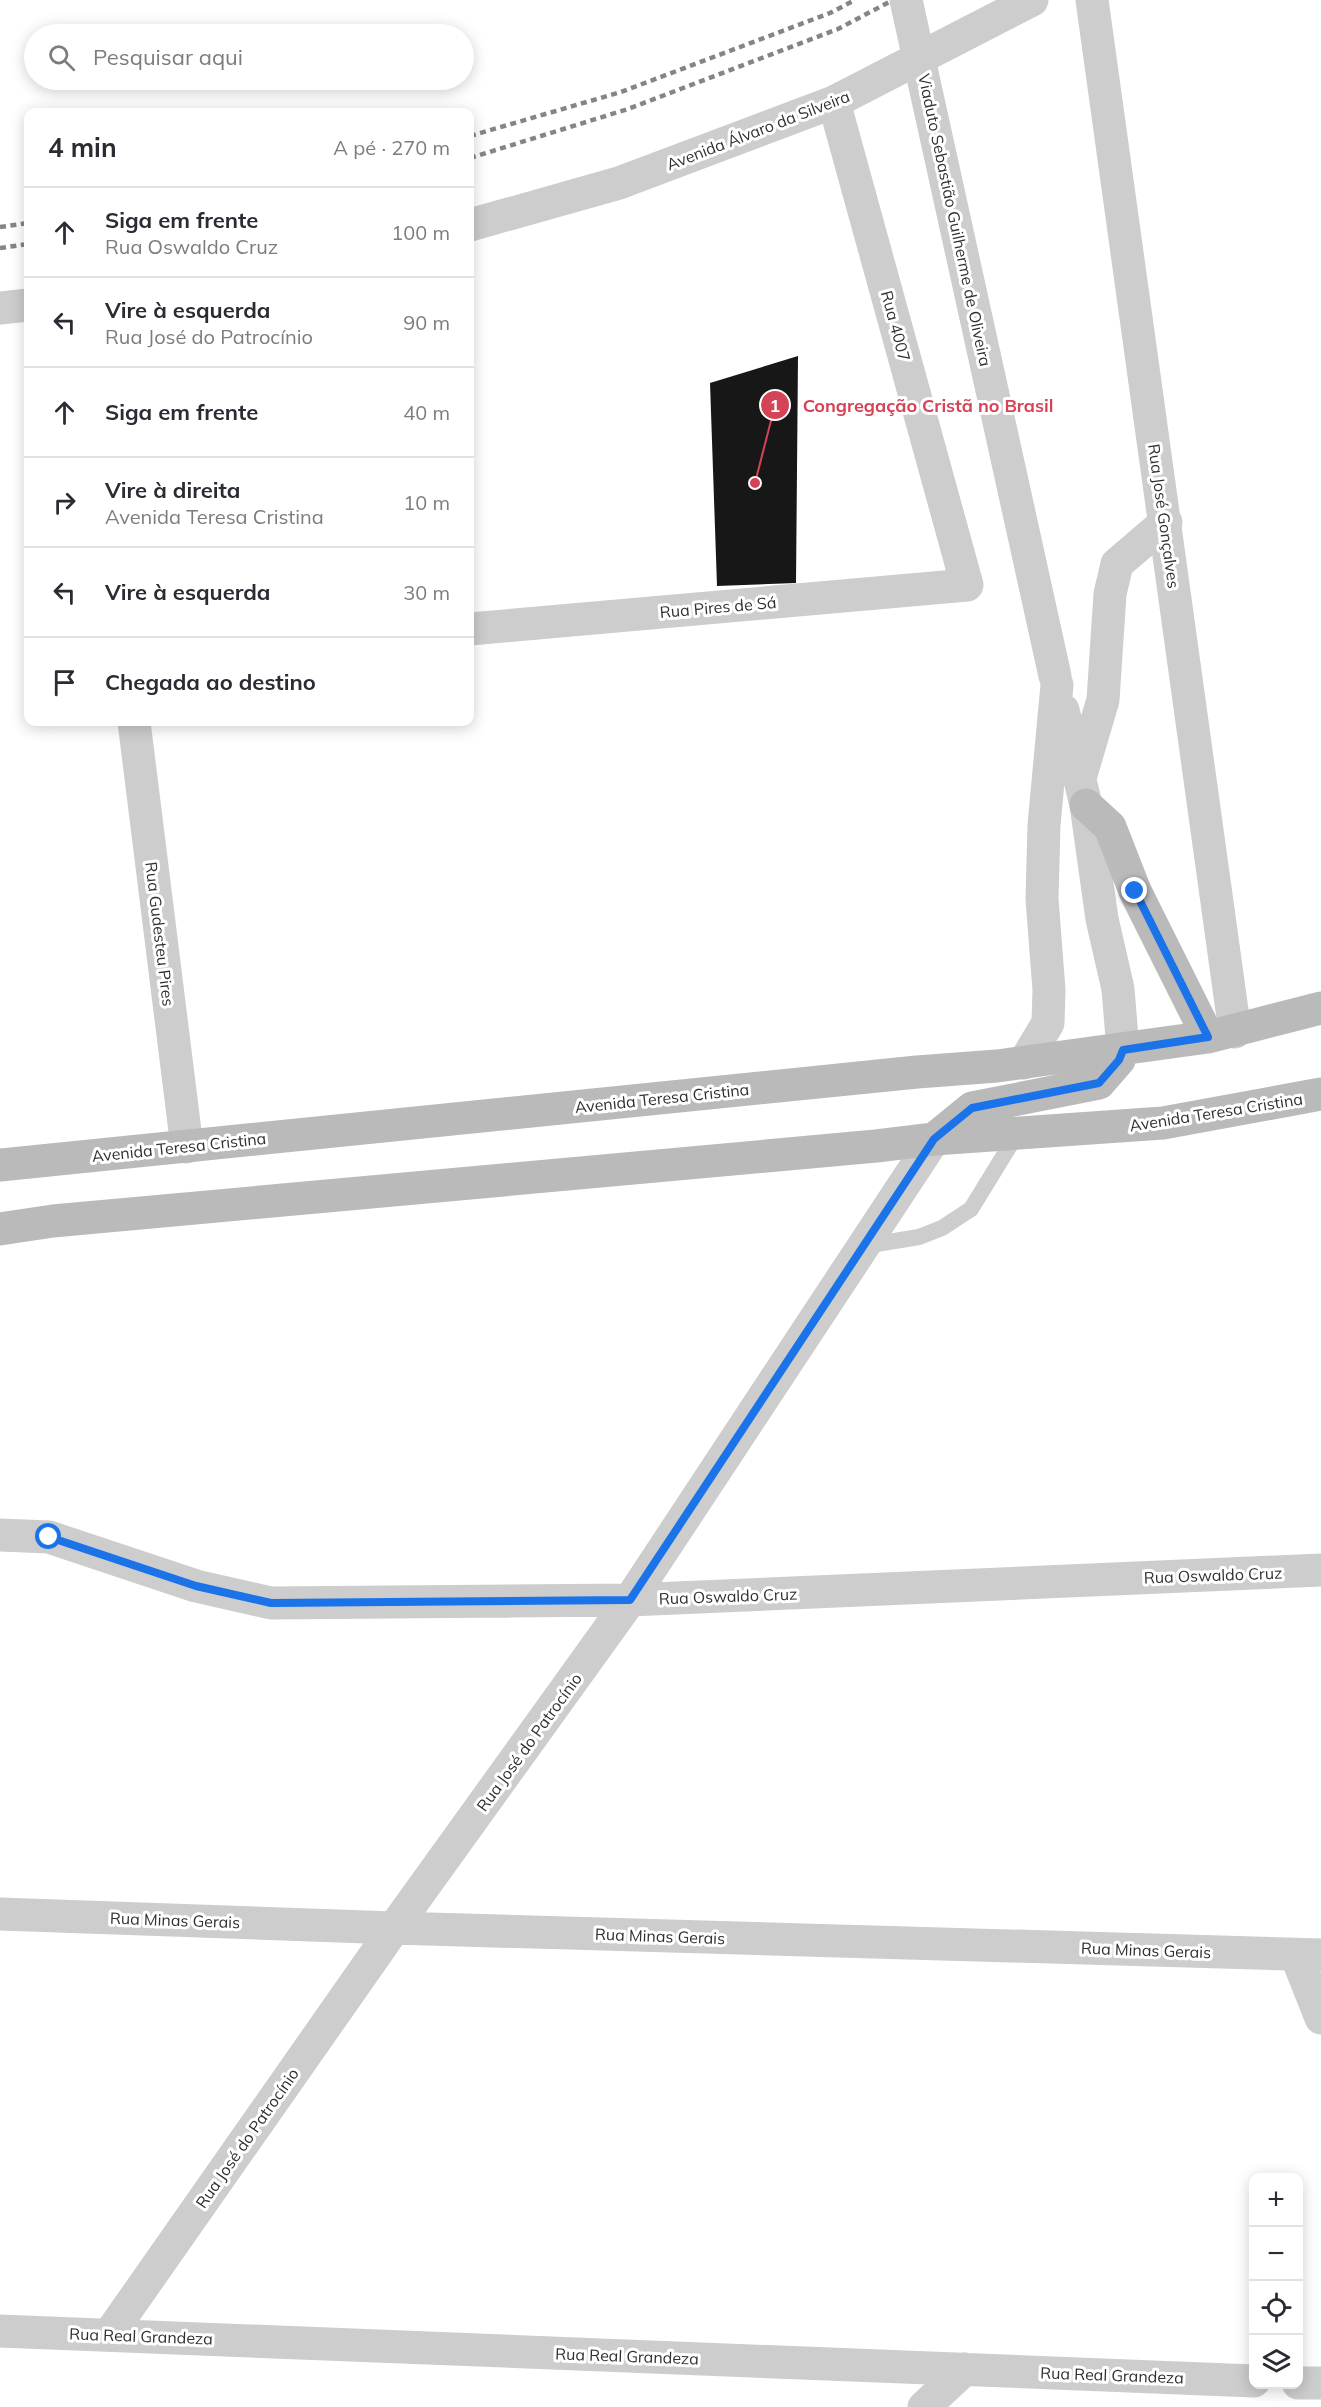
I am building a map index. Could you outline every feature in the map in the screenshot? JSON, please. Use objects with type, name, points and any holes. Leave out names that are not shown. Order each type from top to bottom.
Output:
[{"type":"main road","points":[[1083,792],[1110,827],[1135,891],[1221,1035]]},
{"type":"main road","name":"Avenida Teresa Cristina","points":[[0,1166],[1024,1063],[1221,1035],[1321,1008]]},
{"type":"main road","points":[[934,1139],[972,1108],[1099,1083],[1119,1060],[1123,1050]]},
{"type":"main road","name":"Avenida Teresa Cristina","points":[[0,1229],[53,1221],[934,1139],[1163,1124],[1321,1094]]},
{"type":"street","name":"Viaduto Sebastião Guilherme de Oliveira","points":[[906,0],[1056,680],[1083,792],[1101,919],[1119,989],[1123,1050]]},
{"type":"street","name":"Avenida Álvaro da Silveira","points":[[474,224],[619,183],[834,102],[1032,0]]},
{"type":"street","name":"Rua José Gonçalves","points":[[1092,0],[1166,522],[1221,1035]]},
{"type":"street","name":"Rua 4007","points":[[834,102],[967,585]]},
{"type":"street","points":[[0,308],[24,305]]},
{"type":"street","points":[[1083,792],[1103,700],[1110,594],[1117,564],[1166,522]]},
{"type":"street","name":"Rua Pires de Sá","points":[[474,629],[967,585]]},
{"type":"street","name":"Viaduto Sebastião Guilherme de Oliveira","points":[[1024,1063],[1048,1023],[1049,990],[1042,898],[1044,825],[1056,680]]},
{"type":"street","name":"Rua Gudesteu Pires","points":[[134,726],[187,1147]]},
{"type":"street","name":"Rua José do Patrocínio","points":[[110,2335],[394,1928],[630,1600],[934,1139]]},
{"type":"street","name":"Rua Oswaldo Cruz","points":[[0,1536],[49,1537],[196,1586],[271,1603],[630,1600],[1321,1570]]},
{"type":"street","name":"Rua Minas Gerais","points":[[0,1914],[1308,1955]]},
{"type":"street","points":[[1308,1955],[1321,2018]]},
{"type":"street","name":"Rua Real Grandeza","points":[[0,2331],[1249,2381]]},
{"type":"street","points":[[924,2407],[965,2369]]},
{"type":"street","points":[[1303,2383],[1321,2383]]},
{"type":"lane","points":[[864,1246],[919,1237],[942,1228],[971,1209],[1017,1134]]},
{"type":"building","points":[[798,356],[796,583],[717,586],[710,383]]},
{"type":"railway","points":[[474,135],[621,92],[830,13],[855,0]]},
{"type":"railway","points":[[474,157],[628,109],[838,29],[893,0]]},
{"type":"railway","points":[[0,227],[24,224]]},
{"type":"railway","points":[[0,248],[24,245]]},
{"type":"place","name":"Congregação Cristã no Brasil","points":[[755,483]]},
{"type":"route","points":[[49,1537],[196,1586],[271,1603],[630,1600],[934,1139],[972,1108],[1099,1083],[1119,1060],[1123,1050],[1208,1037],[1135,891]]}]
